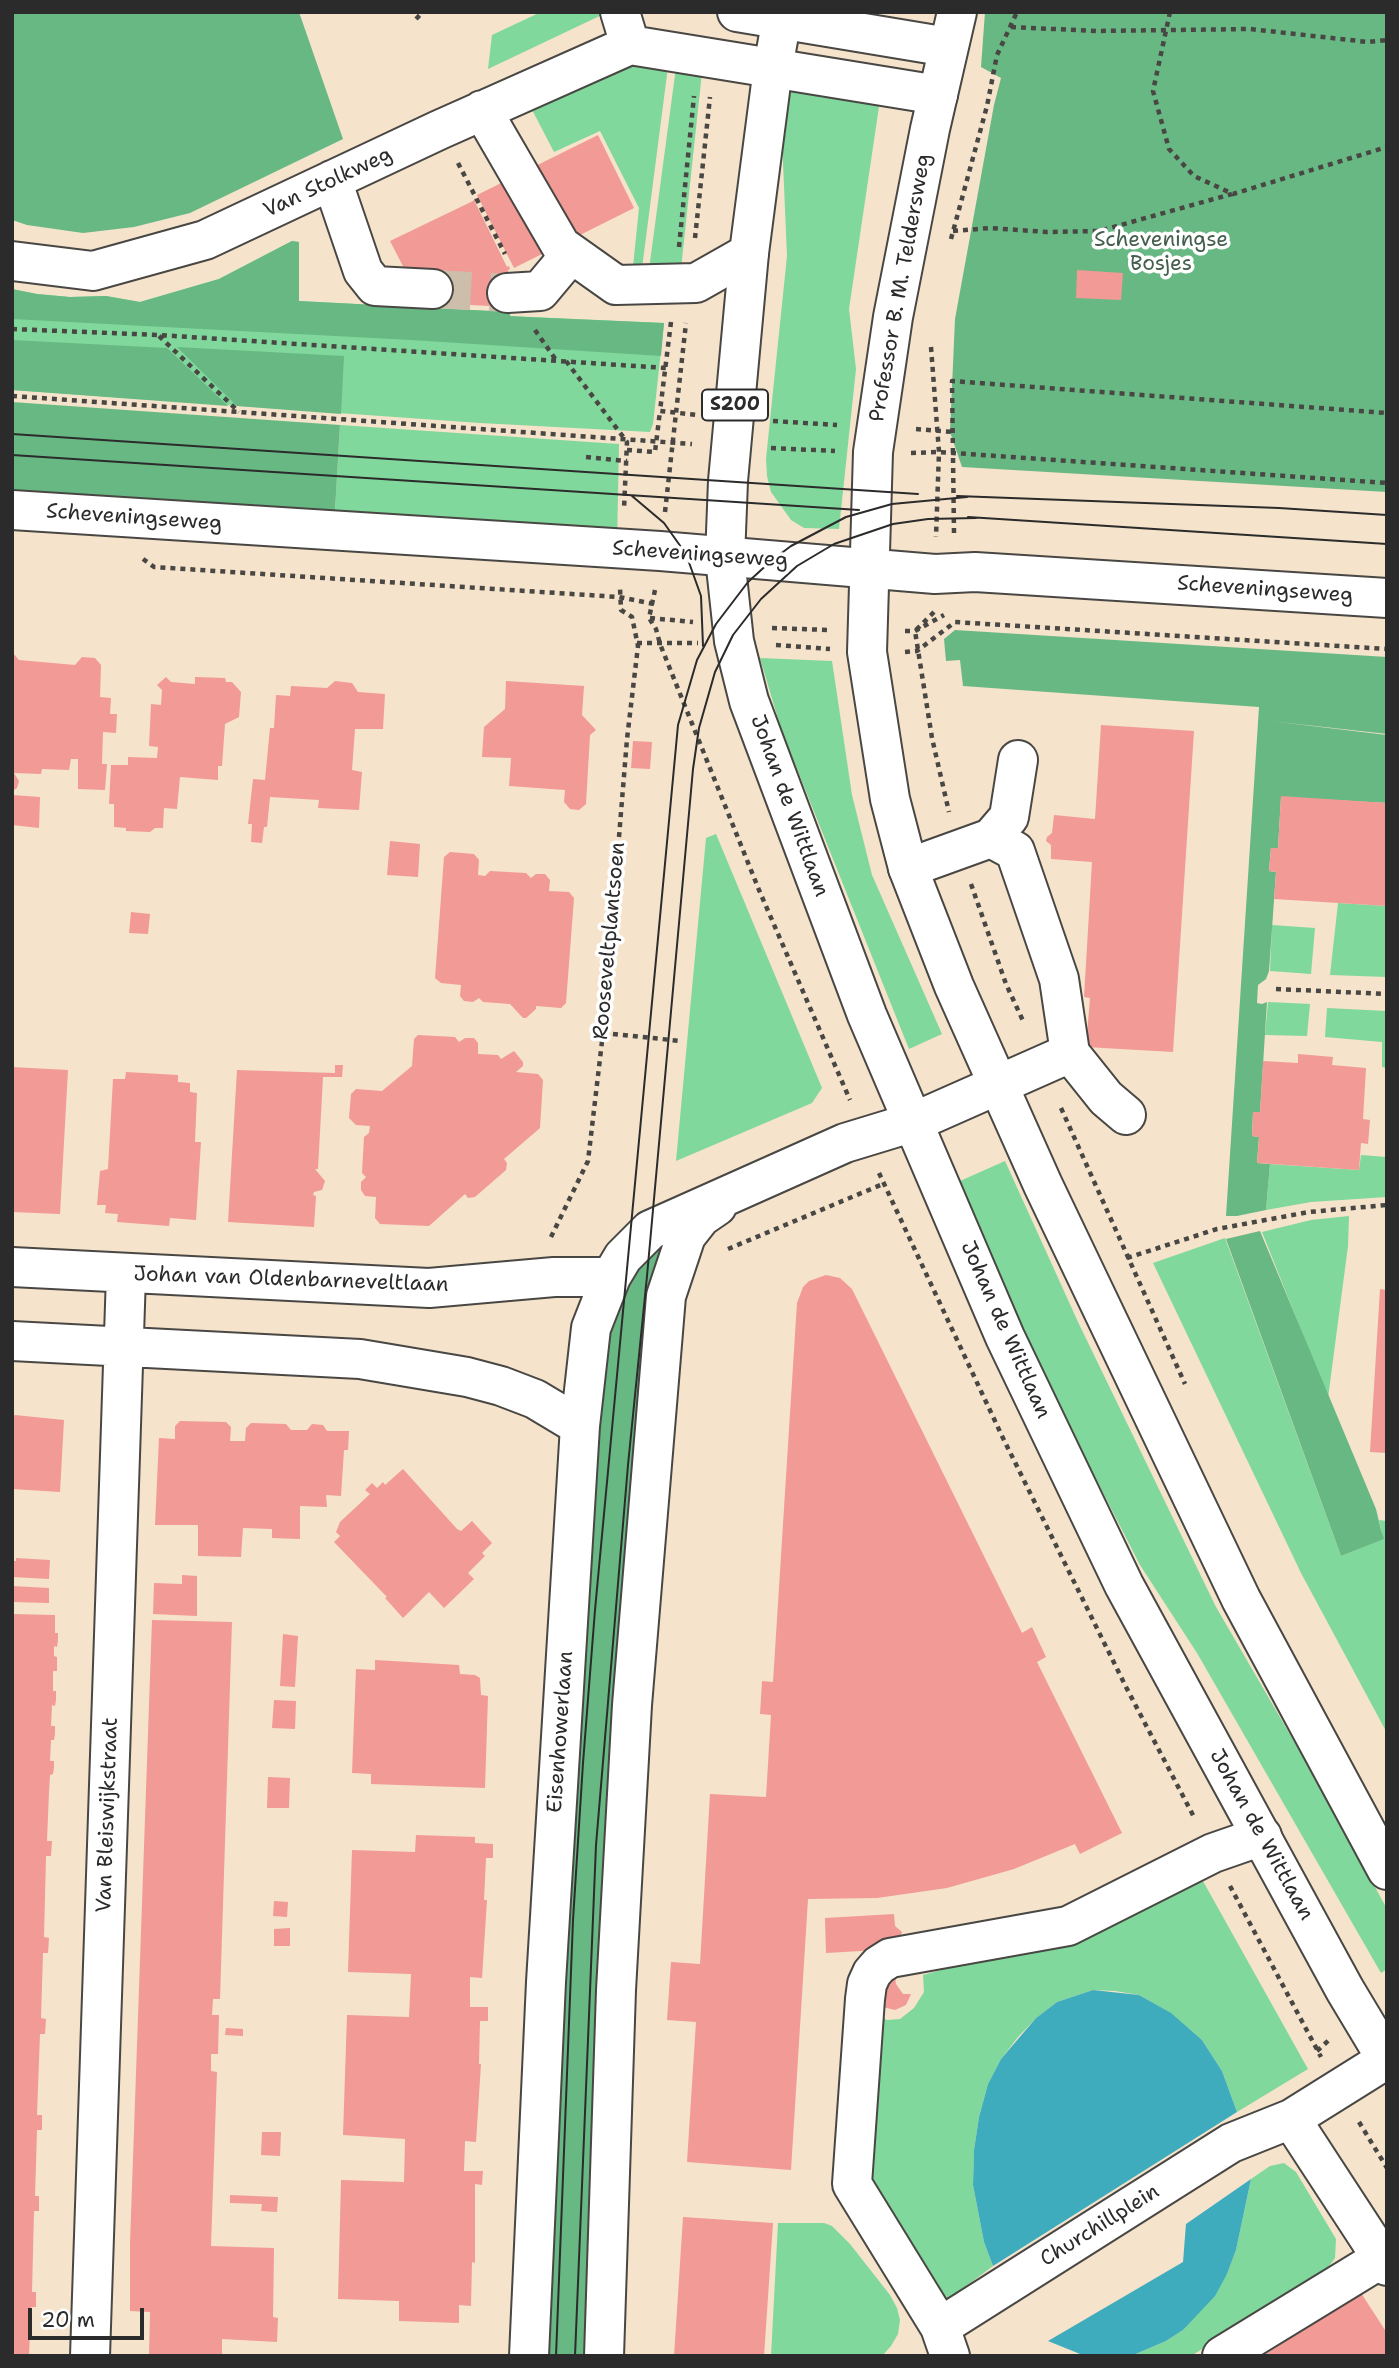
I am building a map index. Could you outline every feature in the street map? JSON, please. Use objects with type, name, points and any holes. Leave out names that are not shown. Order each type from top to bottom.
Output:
[{"type":"street","points":[[737,12],[952,29]]},
{"type":"street","name":"S200","points":[[725,558],[733,433],[750,253],[773,68],[783,16]]},
{"type":"street","name":"Van Stolkweg","points":[[12,261],[93,271],[205,240],[482,110],[625,29],[697,56],[938,95]]},
{"type":"street","name":"Professor B. M. Teldersweg","points":[[869,567],[875,440],[893,317],[952,29]]},
{"type":"street","points":[[482,110],[561,246],[616,285],[703,281],[750,253]]},
{"type":"street","points":[[332,180],[363,271],[375,286],[433,289]]},
{"type":"street","points":[[515,293],[540,291],[571,254]]},
{"type":"street","name":"Scheveningseweg","points":[[12,510],[869,567],[935,573],[955,591],[1387,598]]},
{"type":"street","name":"Johan de Wittlaan","points":[[725,558],[733,633],[749,701],[867,1015],[1005,1337],[1124,1585],[1345,1990],[1387,2060]]},
{"type":"street","points":[[869,567],[868,642],[890,799],[908,868],[954,986],[1043,1185],[1241,1600],[1387,1870]]},
{"type":"street","points":[[908,868],[976,843],[1009,817],[1018,760]]},
{"type":"street","points":[[976,843],[1015,851],[1059,979],[1056,1059]]},
{"type":"street","points":[[914,1122],[1056,1059]]},
{"type":"street","points":[[1056,1059],[1126,1115]]},
{"type":"street","name":"Eisenhowerlaan","points":[[529,2356],[547,1968],[580,1426],[590,1328],[611,1277],[623,1257],[650,1230],[865,1136],[914,1122]]},
{"type":"street","name":"Eisenhowerlaan","points":[[604,2356],[616,1990],[632,1705],[667,1296],[686,1236],[701,1217],[744,1187]]},
{"type":"street","name":"Johan van Oldenbarneveltlaan","points":[[12,1268],[429,1288],[531,1279],[611,1277]]},
{"type":"street","name":"Van Bleiswijkstraat","points":[[90,2356],[126,1275]]},
{"type":"street","points":[[12,1341],[360,1359],[390,1363],[467,1377],[501,1387],[535,1399],[580,1426]]},
{"type":"street","points":[[945,2342],[852,2184],[865,1999],[872,1973],[890,1958],[1068,1926],[1213,1853],[1262,1836]]},
{"type":"street","name":"Churchillplein","points":[[945,2342],[1231,2143],[1292,2119],[1387,2060]]},
{"type":"street","points":[[1222,2356],[1385,2260],[1292,2119]]},
{"type":"path","points":[[416,19],[423,12]]},
{"type":"path","points":[[950,245],[987,106],[997,55],[1017,12]]},
{"type":"path","points":[[1170,12],[1153,91],[1169,149],[1194,176],[1233,194]]},
{"type":"path","points":[[1011,27],[1096,31],[1250,30],[1368,42],[1387,40]]},
{"type":"path","points":[[566,361],[625,439],[627,450],[655,452],[666,368],[682,284],[695,96],[673,86],[697,56]]},
{"type":"path","points":[[672,442],[697,56]]},
{"type":"path","points":[[439,130],[474,191],[526,317],[556,360]]},
{"type":"path","points":[[953,231],[990,228],[1047,232],[1099,231],[1387,147]]},
{"type":"path","points":[[12,330],[159,335],[666,368]]},
{"type":"path","points":[[159,335],[240,412]]},
{"type":"path","points":[[930,338],[938,430]]},
{"type":"path","points":[[955,622],[951,381],[1387,413]]},
{"type":"path","points":[[12,396],[672,442],[733,433],[875,440],[954,454],[1387,483]]},
{"type":"path","points":[[660,411],[676,412],[733,433],[875,440],[938,430],[953,432]]},
{"type":"path","points":[[586,457],[627,461]]},
{"type":"path","name":"Scheveningseweg","points":[[138,556],[154,567],[620,597],[654,604]]},
{"type":"path","points":[[637,643],[660,644],[733,633],[868,642],[915,631],[955,591]]},
{"type":"path","name":"Rooseveltplantsoen","points":[[531,1279],[588,1161],[603,1033],[637,643],[632,617],[621,610],[620,597]]},
{"type":"path","points":[[649,618],[733,633],[868,642],[917,651],[955,622],[1387,649]]},
{"type":"path","points":[[660,644],[759,890],[883,1184],[725,1251]]},
{"type":"path","points":[[917,651],[932,738],[949,812],[976,843],[1006,984],[1056,1059],[1127,1258],[1185,1385]]},
{"type":"path","points":[[1276,989],[1387,995]]},
{"type":"path","points":[[603,1033],[681,1041]]},
{"type":"path","points":[[1127,1258],[1217,1229],[1309,1212],[1387,1205]]},
{"type":"path","points":[[1339,2088],[1387,2168]]},
{"type":"green space","points":[[12,12],[299,12],[343,139],[190,213],[134,227],[83,233],[27,225],[12,220]]},
{"type":"green space","points":[[541,12],[608,12],[488,69],[492,35]]},
{"type":"green space","name":"Scheveningse Bosjes","points":[[985,12],[1387,12],[1387,492],[962,467],[950,432],[955,319],[1001,78],[981,67]]},
{"type":"green space","points":[[632,55],[669,59],[641,276],[632,276],[639,208],[600,131],[554,152],[528,102]]},
{"type":"green space","points":[[677,60],[703,63],[680,278],[648,277]]},
{"type":"green space","points":[[791,91],[880,100],[849,309],[856,369],[839,529],[804,528],[791,520],[771,492],[767,476],[766,459],[787,256],[782,139]]},
{"type":"green space","points":[[292,241],[299,242],[299,301],[511,312],[510,316],[664,323],[650,432],[480,423],[12,390],[12,289],[70,297],[106,296],[140,302],[219,279]]},
{"type":"green space","points":[[292,241],[299,242],[299,301],[510,312],[510,316],[526,317],[664,323],[661,356],[12,319],[12,289],[70,297],[106,296],[140,302],[219,279]]},
{"type":"green space","points":[[12,340],[167,348],[228,406],[12,390]]},
{"type":"green space","points":[[177,347],[344,356],[341,414],[237,406]]},
{"type":"green space","points":[[12,402],[340,425],[334,528],[12,506]]},
{"type":"green space","points":[[340,425],[619,444],[617,545],[334,528]]},
{"type":"green space","points":[[955,630],[1387,657],[1387,734],[1270,721],[1387,735],[1387,803],[1281,797],[1278,848],[1271,848],[1269,871],[1276,872],[1269,971],[1266,979],[1258,985],[1257,1003],[1267,1002],[1260,1112],[1253,1112],[1252,1136],[1259,1137],[1257,1163],[1270,1164],[1266,1210],[1226,1216],[1259,707],[963,686],[960,660],[946,661],[944,639]]},
{"type":"green space","points":[[760,658],[832,661],[852,795],[872,875],[942,1034],[909,1049],[781,729]]},
{"type":"green space","points":[[716,834],[822,1088],[812,1103],[676,1161],[706,838]]},
{"type":"green space","points":[[1338,903],[1387,906],[1387,977],[1330,975]]},
{"type":"green space","points":[[1272,925],[1315,928],[1311,974],[1270,971]]},
{"type":"green space","points":[[1268,1002],[1310,1004],[1307,1036],[1265,1035]]},
{"type":"green space","points":[[1327,1008],[1387,1011],[1387,1068],[1382,1067],[1382,1042],[1325,1037]]},
{"type":"green space","points":[[1361,1155],[1387,1157],[1387,1197],[1311,1202],[1266,1210],[1270,1164],[1359,1170]]},
{"type":"green space","points":[[1005,1161],[1078,1322],[1216,1607],[1317,1781],[1387,1909],[1387,1969],[1381,1973],[1197,1653],[1140,1565],[1028,1346],[960,1181]]},
{"type":"green space","points":[[1349,1216],[1348,1246],[1328,1398],[1262,1232],[1311,1220]]},
{"type":"green space","points":[[1260,1231],[1376,1509],[1384,1539],[1341,1556],[1226,1239]]},
{"type":"green space","points":[[663,1234],[592,2356],[538,2356],[564,1745],[613,1300]]},
{"type":"green space","points":[[1225,1238],[1341,1556],[1383,1539],[1379,1520],[1387,1521],[1387,1733],[1301,1573],[1153,1263]]},
{"type":"green space","points":[[1199,1874],[1308,2069],[1237,2112],[1222,2071],[1202,2040],[1170,2013],[1139,1995],[1115,1991],[1093,1990],[1057,2002],[1036,2018],[1018,2037],[1001,2059],[988,2084],[974,2150],[973,2185],[984,2242],[993,2266],[945,2302],[869,2185],[874,2013],[887,2020],[900,2019],[914,2008],[924,1992],[923,1975],[1070,1934]]},
{"type":"green space","points":[[1284,2163],[1296,2172],[1336,2239],[1335,2258],[1324,2273],[1191,2356],[1131,2356],[1166,2341],[1183,2330],[1227,2274],[1236,2250],[1251,2179],[1270,2166]]},
{"type":"green space","points":[[778,2223],[824,2223],[832,2226],[850,2244],[890,2295],[900,2320],[898,2334],[882,2356],[771,2356]]},
{"type":"water","points":[[1093,1990],[1139,1995],[1171,2013],[1202,2040],[1222,2071],[1237,2112],[993,2266],[984,2242],[973,2185],[974,2150],[988,2084],[1001,2059],[1036,2018],[1057,2002]]},
{"type":"water","points":[[1251,2179],[1236,2250],[1227,2274],[1215,2296],[1183,2330],[1166,2341],[1131,2356],[1085,2356],[1048,2341],[1183,2262],[1186,2224]]},
{"type":"building","points":[[598,135],[634,208],[514,268],[477,195]]},
{"type":"building","points":[[475,198],[510,269],[508,307],[433,303],[406,272],[390,241]]},
{"type":"building","points":[[1077,270],[1123,273],[1121,300],[1076,298]]},
{"type":"building","points":[[12,652],[19,660],[75,665],[82,657],[95,658],[101,665],[100,697],[111,698],[110,714],[117,714],[116,733],[103,732],[102,764],[107,764],[105,790],[78,789],[78,759],[71,759],[69,770],[42,769],[41,774],[14,773],[19,781],[17,788],[12,791]]},
{"type":"building","points":[[166,677],[171,682],[195,684],[195,677],[225,678],[226,682],[232,682],[241,692],[239,717],[225,724],[222,766],[218,766],[218,780],[180,777],[177,809],[164,808],[163,828],[155,828],[150,832],[126,831],[126,828],[114,827],[114,804],[109,804],[111,765],[128,765],[128,757],[157,758],[158,747],[149,746],[151,704],[161,705],[162,690],[157,685]]},
{"type":"building","points":[[335,681],[352,683],[358,692],[385,694],[383,729],[355,729],[352,770],[362,772],[359,810],[318,808],[319,800],[270,797],[267,827],[264,827],[262,843],[251,842],[252,824],[248,824],[253,779],[265,780],[270,728],[274,728],[276,695],[290,696],[291,686],[327,688]]},
{"type":"building","points":[[506,681],[584,686],[582,715],[596,730],[590,735],[586,804],[579,810],[570,809],[564,802],[565,790],[509,786],[511,758],[482,757],[484,727],[505,709]]},
{"type":"building","points":[[1101,725],[1194,731],[1173,1052],[1086,1047],[1090,998],[1084,997],[1092,862],[1051,859],[1051,845],[1046,841],[1052,833],[1054,815],[1095,819]]},
{"type":"building","points":[[633,741],[652,742],[650,769],[631,768]]},
{"type":"building","points":[[12,795],[40,797],[39,828],[12,825]]},
{"type":"building","points":[[1281,796],[1387,803],[1387,906],[1274,899],[1276,872],[1269,871],[1271,848],[1278,848]]},
{"type":"building","points":[[390,841],[420,844],[418,877],[387,875]]},
{"type":"building","points":[[450,852],[474,854],[479,860],[478,875],[485,876],[490,871],[526,873],[531,878],[536,874],[545,874],[550,880],[549,891],[569,892],[574,898],[566,1003],[561,1008],[536,1006],[536,1009],[523,1018],[510,1004],[483,1002],[479,998],[473,1002],[464,1001],[460,996],[461,985],[441,983],[435,978],[444,857]]},
{"type":"building","points":[[131,912],[150,914],[148,934],[129,933]]},
{"type":"building","points":[[418,1035],[455,1037],[459,1042],[465,1038],[474,1038],[478,1043],[478,1054],[498,1055],[501,1059],[514,1051],[523,1062],[523,1066],[516,1072],[538,1074],[543,1080],[540,1128],[504,1159],[507,1163],[506,1170],[475,1197],[468,1198],[465,1194],[429,1226],[380,1224],[375,1218],[376,1197],[365,1196],[361,1190],[361,1182],[366,1177],[362,1173],[364,1137],[369,1133],[370,1126],[356,1125],[349,1118],[351,1094],[356,1089],[382,1091],[412,1066],[414,1039]]},
{"type":"building","points":[[1298,1054],[1333,1057],[1332,1065],[1366,1068],[1363,1119],[1370,1120],[1368,1144],[1361,1143],[1359,1170],[1257,1163],[1259,1137],[1252,1136],[1253,1112],[1260,1112],[1263,1061],[1298,1063]]},
{"type":"building","points":[[335,1065],[343,1065],[342,1077],[323,1077],[318,1169],[315,1169],[325,1181],[322,1190],[314,1192],[313,1195],[316,1196],[314,1227],[228,1222],[237,1070],[335,1073]]},
{"type":"building","points":[[12,1067],[68,1070],[60,1214],[12,1212]]},
{"type":"building","points":[[126,1072],[178,1075],[178,1082],[190,1083],[190,1092],[197,1093],[195,1142],[201,1142],[196,1220],[170,1218],[169,1226],[117,1222],[118,1214],[105,1213],[106,1205],[97,1205],[100,1171],[108,1169],[113,1079],[125,1079]]},
{"type":"building","points":[[826,1275],[840,1278],[852,1289],[1022,1633],[1032,1627],[1046,1657],[1037,1662],[1122,1833],[1080,1854],[1075,1844],[1014,1869],[947,1888],[877,1898],[808,1899],[791,2170],[687,2162],[696,2022],[667,2020],[671,1962],[700,1964],[710,1794],[766,1797],[771,1715],[760,1714],[762,1681],[773,1682],[797,1303],[803,1287],[809,1281]]},
{"type":"building","points":[[1380,1289],[1387,1290],[1387,1453],[1370,1452]]},
{"type":"building","points":[[15,1415],[64,1420],[60,1492],[12,1489],[12,1417]]},
{"type":"building","points":[[180,1421],[226,1422],[231,1427],[230,1441],[245,1441],[246,1428],[251,1423],[286,1424],[291,1430],[307,1430],[312,1424],[323,1425],[327,1431],[349,1431],[348,1450],[344,1450],[341,1496],[326,1495],[327,1507],[300,1506],[300,1539],[272,1538],[272,1529],[243,1528],[241,1557],[198,1556],[198,1525],[155,1525],[159,1438],[175,1439],[175,1426]]},
{"type":"building","points":[[403,1469],[457,1529],[461,1531],[472,1521],[492,1543],[482,1553],[485,1556],[468,1573],[474,1579],[444,1608],[429,1592],[403,1618],[385,1598],[387,1597],[334,1542],[340,1536],[336,1532],[340,1522],[370,1494],[365,1490],[372,1483],[377,1488],[383,1482],[385,1485]]},
{"type":"building","points":[[16,1558],[50,1560],[49,1579],[12,1577],[12,1561],[16,1561]]},
{"type":"building","points":[[182,1575],[197,1576],[197,1616],[153,1614],[154,1583],[182,1584]]},
{"type":"building","points":[[12,1586],[49,1588],[49,1603],[12,1602]]},
{"type":"building","points":[[12,1614],[55,1615],[55,1633],[58,1633],[57,1647],[54,1646],[57,1671],[53,1671],[53,1691],[56,1691],[56,1700],[55,1706],[52,1705],[51,1726],[55,1726],[55,1734],[54,1740],[51,1740],[50,1761],[54,1761],[54,1767],[53,1774],[50,1775],[47,1841],[52,1841],[51,1856],[46,1856],[44,1937],[49,1938],[48,1953],[43,1953],[41,2018],[46,2019],[45,2034],[40,2034],[37,2115],[42,2115],[42,2130],[37,2130],[35,2196],[39,2196],[39,2211],[34,2211],[32,2292],[36,2292],[36,2307],[31,2307],[29,2356],[12,2356]]},
{"type":"building","points":[[152,1620],[232,1622],[220,1999],[213,1999],[212,2015],[219,2015],[218,2054],[211,2054],[211,2071],[217,2072],[211,2246],[274,2248],[273,2317],[278,2318],[277,2342],[222,2339],[222,2356],[149,2356],[150,2312],[130,2311],[130,2243]]},
{"type":"building","points":[[283,1634],[298,1636],[295,1687],[280,1686]]},
{"type":"building","points":[[375,1660],[459,1665],[460,1674],[480,1678],[481,1695],[488,1696],[485,1788],[371,1784],[371,1774],[352,1773],[356,1669],[375,1670]]},
{"type":"building","points":[[274,1700],[296,1701],[295,1729],[272,1728]]},
{"type":"building","points":[[268,1777],[290,1778],[289,1808],[267,1808]]},
{"type":"building","points":[[416,1835],[475,1837],[475,1843],[493,1844],[493,1858],[486,1858],[484,1900],[487,1900],[482,1978],[470,1977],[470,2007],[488,2007],[488,2021],[480,2021],[481,2064],[476,2142],[465,2141],[464,2171],[483,2171],[482,2185],[475,2184],[475,2263],[472,2262],[471,2306],[459,2305],[459,2323],[399,2321],[399,2301],[338,2299],[341,2180],[404,2182],[405,2139],[343,2135],[347,2015],[409,2017],[411,1974],[348,1972],[352,1850],[415,1852]]},
{"type":"building","points":[[274,1901],[288,1902],[287,1917],[273,1916]]},
{"type":"building","points":[[894,1914],[895,1926],[902,1932],[896,1949],[826,1953],[825,1918]]},
{"type":"building","points":[[290,1928],[290,1946],[274,1946],[274,1929]]},
{"type":"building","points":[[895,1977],[903,1994],[911,1994],[906,2005],[895,2010],[883,2007],[877,1990]]},
{"type":"building","points":[[226,2028],[243,2029],[243,2036],[225,2035]]},
{"type":"building","points":[[262,2132],[281,2132],[280,2156],[261,2155]]},
{"type":"building","points":[[230,2195],[278,2197],[277,2212],[261,2211],[262,2204],[230,2203]]},
{"type":"building","points":[[683,2217],[773,2223],[764,2356],[674,2356]]},
{"type":"building","points":[[1361,2293],[1387,2333],[1387,2356],[1263,2356]]},
{"type":"tunnel","points":[[433,289],[507,293]]},
{"type":"tram line","points":[[12,434],[918,494]]},
{"type":"tram line","points":[[12,455],[859,510]]},
{"type":"tram line","points":[[632,496],[664,523],[686,554],[701,596],[703,646]]},
{"type":"tram line","points":[[957,496],[1279,508],[1387,515]]},
{"type":"tram line","points":[[556,2356],[573,1920],[583,1763],[678,725],[697,660],[716,624],[748,582],[771,561],[791,546],[846,517],[892,504],[967,497]]},
{"type":"tram line","points":[[968,517],[1387,544]]},
{"type":"tram line","points":[[575,2356],[596,1845],[628,1465],[699,728],[715,672],[733,635],[761,599],[797,566],[834,544],[893,524],[928,519],[976,518]]}]
